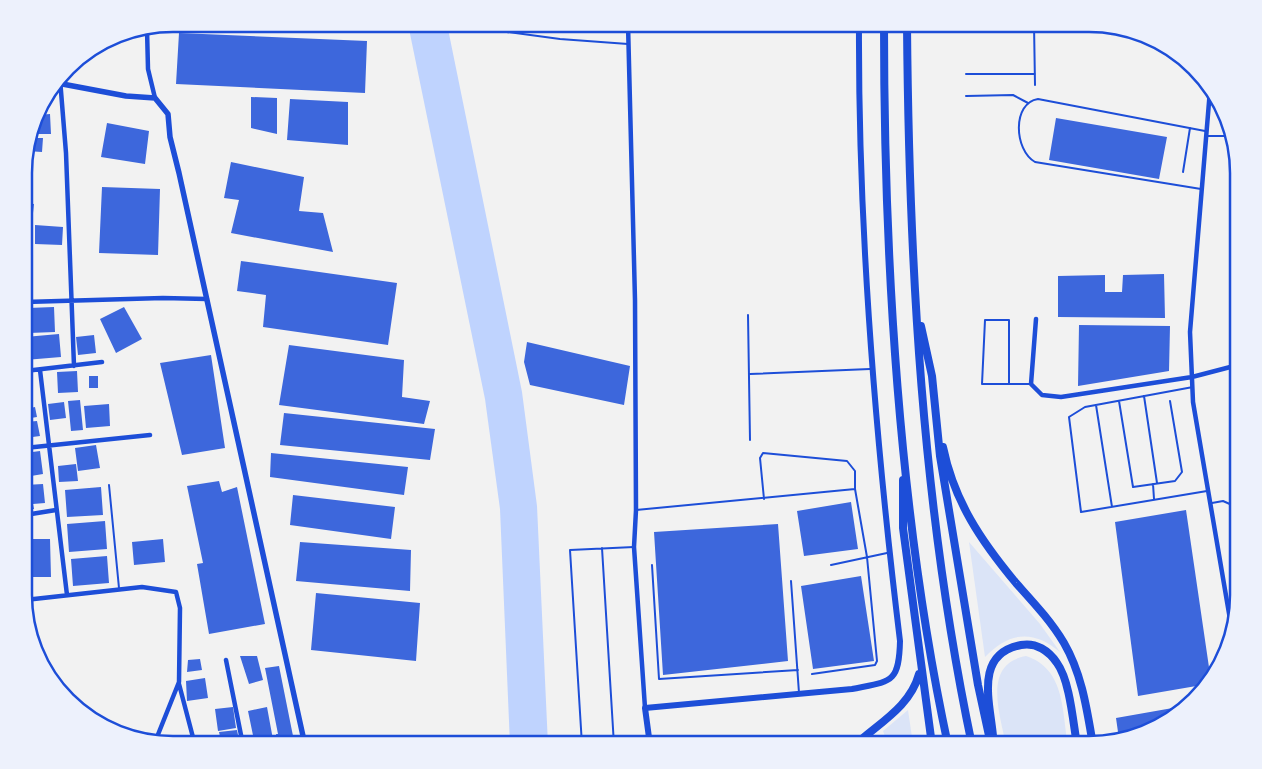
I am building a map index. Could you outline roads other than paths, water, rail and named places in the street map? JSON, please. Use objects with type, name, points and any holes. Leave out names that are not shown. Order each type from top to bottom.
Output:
[{"type":"highway","points":[[884,32],[890,269],[905,466],[926,625],[946,736]]},
{"type":"highway","points":[[907,32],[911,216],[930,486],[949,618],[970,736]]},
{"type":"highway","points":[[917,314],[928,351],[946,461],[959,500],[982,539],[1064,643],[1080,680],[1092,736]]},
{"type":"highway","points":[[936,407],[940,456],[978,685],[990,736]]},
{"type":"highway","points":[[905,466],[902,502],[903,528],[920,670],[931,736]]},
{"type":"highway","points":[[991,736],[987,693],[990,672],[1000,654],[1008,649],[1026,644],[1038,646],[1058,664],[1064,676],[1075,736]]},
{"type":"highway","points":[[866,736],[904,704],[917,683],[920,670]]},
{"type":"main road","points":[[649,736],[645,708],[852,689],[886,682],[893,677],[898,669],[900,641],[889,552],[872,369],[864,240],[859,32]]},
{"type":"street","points":[[628,32],[633,161],[636,510],[634,547],[645,708]]},
{"type":"street","points":[[147,35],[148,69],[155,98],[168,114],[170,138],[302,736]]},
{"type":"street","points":[[65,83],[126,96],[155,98]]},
{"type":"street","points":[[60,91],[74,366]]},
{"type":"street","points":[[1209,101],[1190,332],[1193,402],[1212,503],[1229,609]]},
{"type":"street","points":[[32,302],[207,299]]},
{"type":"street","points":[[1036,319],[1031,384],[1042,395],[1061,397],[1192,377],[1229,367]]},
{"type":"street","points":[[32,371],[102,362]]},
{"type":"street","points":[[40,370],[67,595]]},
{"type":"street","points":[[32,447],[150,436]]},
{"type":"street","points":[[32,514],[56,510]]},
{"type":"street","points":[[32,599],[142,587],[176,592],[180,608],[179,682],[193,736]]},
{"type":"street","points":[[226,660],[241,736]]},
{"type":"street","points":[[158,735],[179,682]]},
{"type":"lane","points":[[511,32],[628,44]]},
{"type":"lane","points":[[1034,32],[1035,84]]},
{"type":"lane","points":[[966,74],[1035,74]]},
{"type":"lane","points":[[966,96],[1013,96],[1028,102],[1038,99],[1190,128],[1207,134],[1224,135]]},
{"type":"lane","points":[[1028,102],[1021,113],[1019,142],[1026,156],[1035,162],[1203,190]]},
{"type":"lane","points":[[1183,172],[1190,128]]},
{"type":"lane","points":[[748,315],[750,440]]},
{"type":"lane","points":[[1009,384],[1009,320],[985,320],[982,384],[1009,384],[1031,384]]},
{"type":"lane","points":[[749,374],[872,369]]},
{"type":"lane","points":[[1193,387],[1096,405],[1079,409],[1069,416],[1081,512],[1209,490]]},
{"type":"lane","points":[[1144,396],[1157,483]]},
{"type":"lane","points":[[1119,401],[1132,487],[1175,481],[1182,472],[1170,401]]},
{"type":"lane","points":[[1096,405],[1112,507]]},
{"type":"lane","points":[[764,499],[760,458],[765,452],[847,462],[855,470],[855,489],[867,557],[878,661],[875,665],[812,674]]},
{"type":"lane","points":[[1153,484],[1154,500]]},
{"type":"lane","points":[[109,485],[119,590]]},
{"type":"lane","points":[[636,510],[855,489]]},
{"type":"lane","points":[[1212,503],[1224,501],[1229,504]]},
{"type":"lane","points":[[581,736],[570,550],[634,547]]},
{"type":"lane","points":[[602,548],[613,736]]},
{"type":"lane","points":[[830,565],[889,552]]},
{"type":"lane","points":[[652,565],[659,679],[798,670]]},
{"type":"lane","points":[[791,581],[800,694]]},
{"type":"water","points":[[410,32],[449,32],[522,392],[537,506],[548,736],[510,736],[500,509],[485,399]]}]
